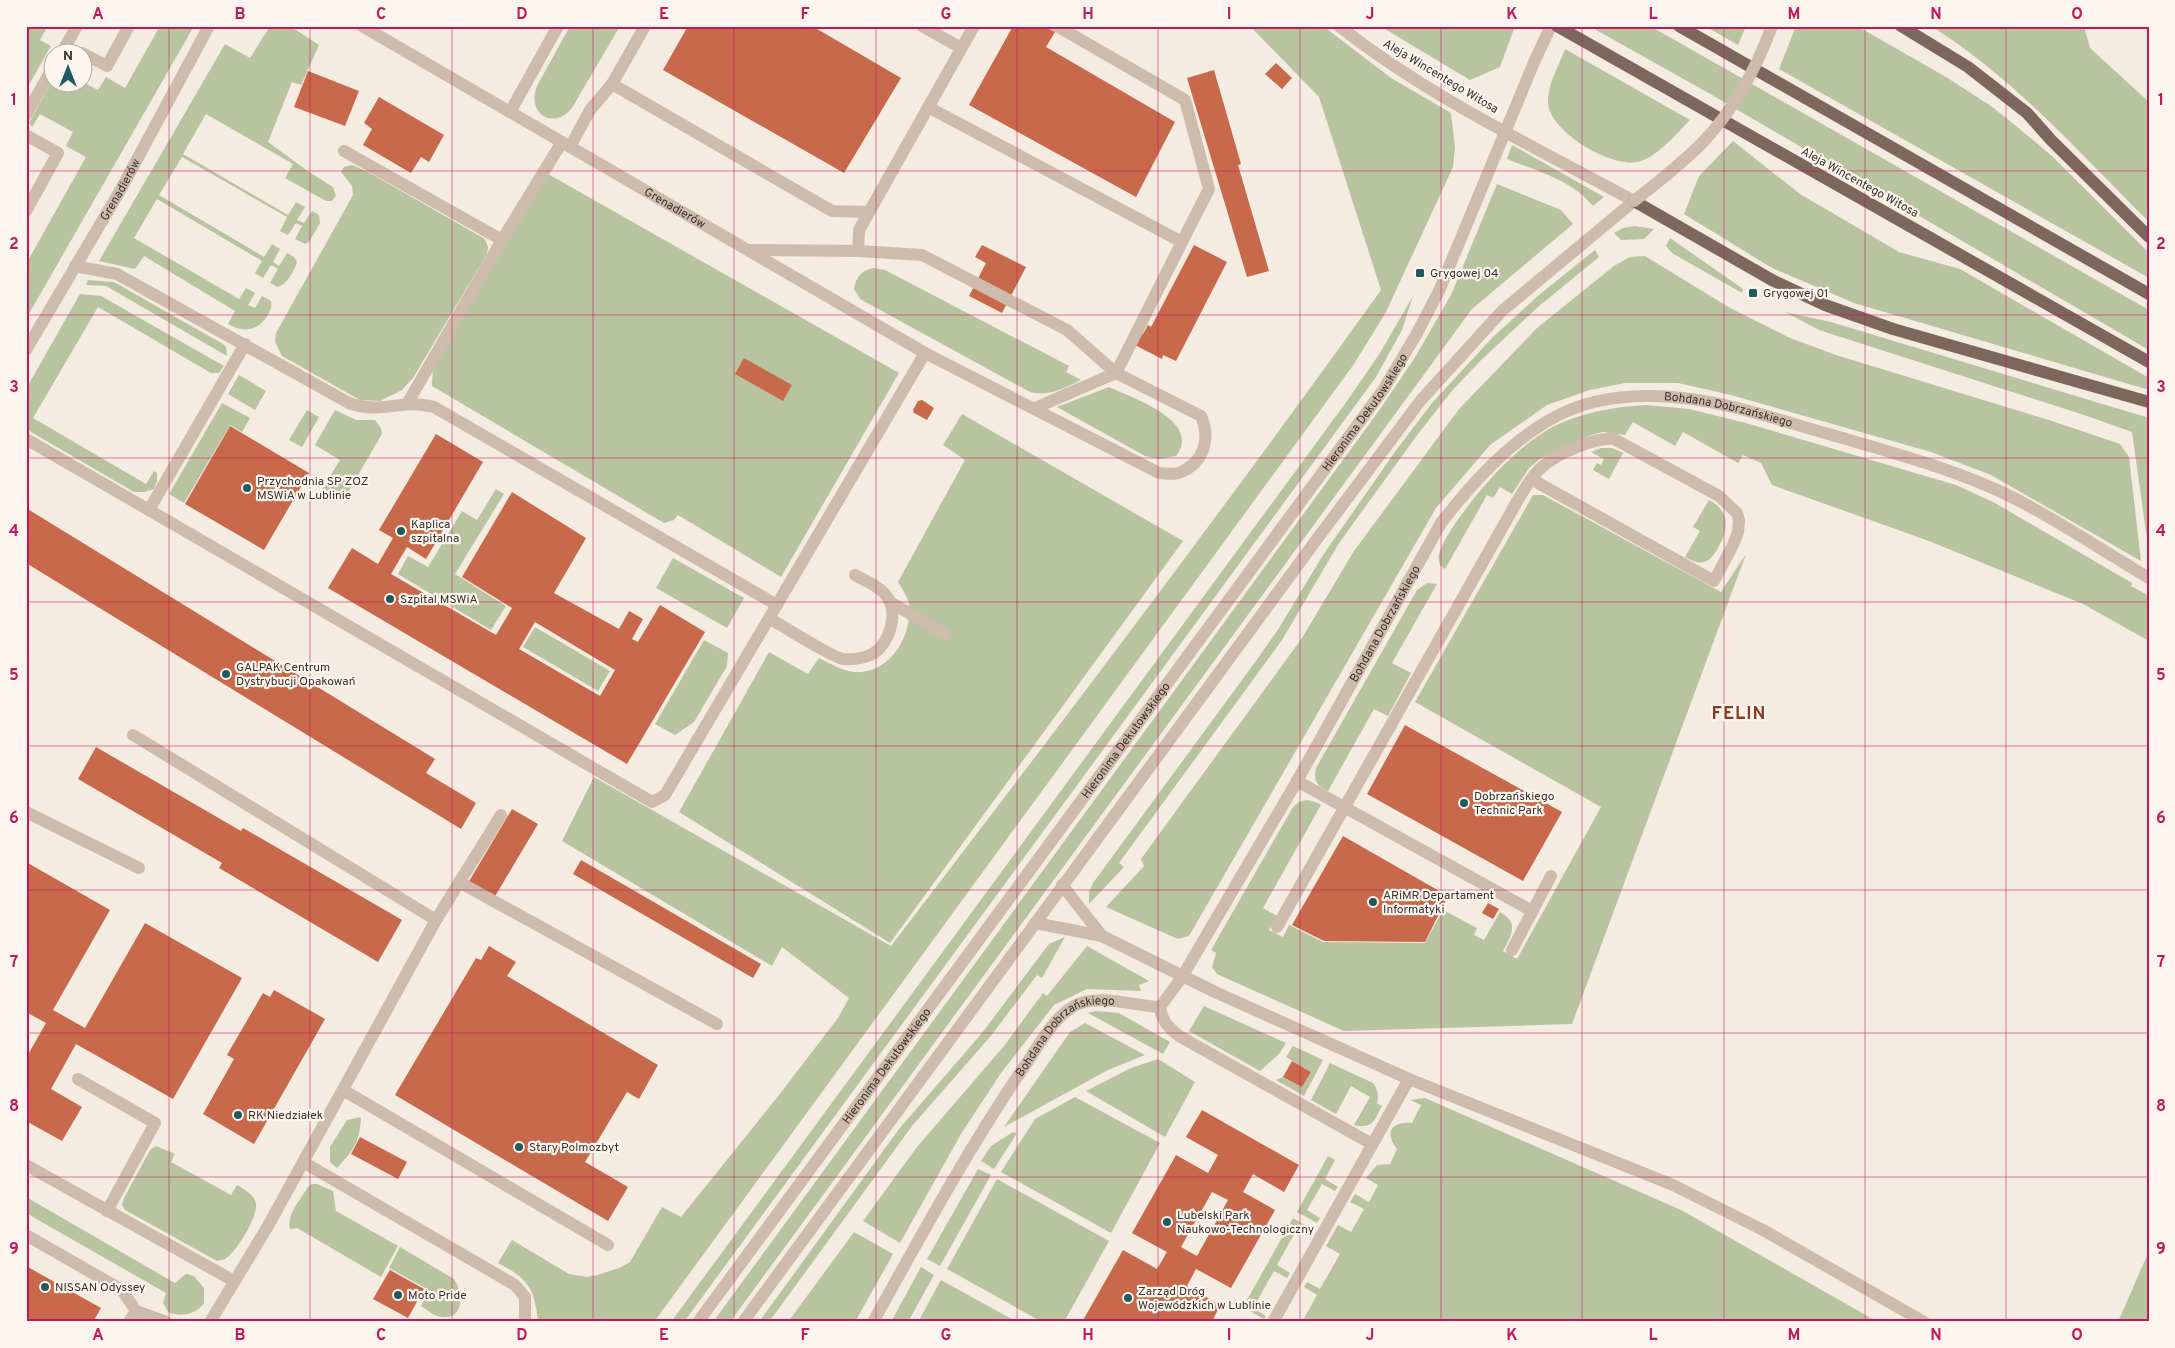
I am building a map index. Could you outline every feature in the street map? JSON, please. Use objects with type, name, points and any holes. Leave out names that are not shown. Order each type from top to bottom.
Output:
[{"type":"main road","name":"Aleja Wincentego Witosa","points":[[1557,26],[2149,362]]},
{"type":"main road","points":[[1679,26],[2149,294]]},
{"type":"main road","points":[[1901,26],[1968,67],[2027,113],[2051,140],[2149,237]]},
{"type":"main road","points":[[1634,201],[1772,280],[1850,314],[1925,339],[2149,402]]},
{"type":"street","points":[[67,42],[76,26]]},
{"type":"street","points":[[92,58],[107,66],[129,26]]},
{"type":"street","name":"Grenadierów","points":[[26,348],[120,189],[209,26]]},
{"type":"street","name":"Grenadierów","points":[[362,26],[925,353],[1159,473],[1178,474],[1194,464],[1204,448],[1206,429],[1201,416],[1116,373],[1067,330],[922,255],[858,251],[748,250]]},
{"type":"street","points":[[510,112],[558,26]]},
{"type":"street","points":[[407,404],[502,240],[590,110],[612,84],[646,26]]},
{"type":"street","points":[[922,26],[961,48]]},
{"type":"street","points":[[858,251],[859,230],[974,26]]},
{"type":"street","points":[[1035,408],[1116,373],[1209,190],[1185,100],[1057,26]]},
{"type":"street","name":"Aleja Wincentego Witosa","points":[[1339,26],[1397,68],[1506,131],[1634,201]]},
{"type":"street","name":"Hieronima Dekutowskiego","points":[[698,1322],[1383,390],[1416,335],[1439,291],[1551,26]]},
{"type":"street","points":[[743,1322],[1062,885],[1421,400],[1502,311],[1688,157],[1704,140],[1731,108],[1752,73],[1772,26]]},
{"type":"street","points":[[612,84],[832,210],[869,212]]},
{"type":"street","points":[[26,115],[42,87]]},
{"type":"street","points":[[928,107],[1182,242]]},
{"type":"street","points":[[26,135],[58,153],[26,212]]},
{"type":"street","points":[[344,151],[502,240]]},
{"type":"street","points":[[75,266],[117,274],[349,403],[363,408],[376,409],[420,403],[434,407],[777,604]]},
{"type":"street","points":[[149,510],[244,344]]},
{"type":"street","points":[[26,439],[652,802],[665,795],[925,353]]},
{"type":"street","name":"Bohdana Dobrzańskiego","points":[[873,1322],[965,1157],[990,1116],[1056,1021],[1074,1006],[1088,1002],[1119,1001],[1138,1006],[1160,1007],[1182,977],[1297,781],[1441,523],[1468,488],[1523,436],[1561,415],[1593,402],[1639,396],[1682,397],[1719,403],[1912,458],[1971,479],[2011,497],[2149,578]]},
{"type":"street","points":[[1277,927],[1531,479],[1543,466],[1582,445],[1598,440],[1614,439],[1719,496],[1737,513],[1739,520],[1738,532],[1714,581],[1531,479]]},
{"type":"street","points":[[769,618],[841,659],[862,658],[878,650],[889,632],[893,615],[890,602],[884,593],[855,575]]},
{"type":"street","points":[[890,602],[945,634]]},
{"type":"street","points":[[133,735],[436,920]]},
{"type":"street","points":[[1297,781],[1532,912]]},
{"type":"street","points":[[26,812],[139,868]]},
{"type":"street","points":[[210,1322],[303,1162],[436,920],[501,815]]},
{"type":"street","points":[[1512,950],[1551,876]]},
{"type":"street","points":[[459,882],[717,1024]]},
{"type":"street","points":[[1062,885],[1102,936]]},
{"type":"street","points":[[1035,923],[1102,936],[1182,977],[1409,1079],[1673,1185],[1763,1230],[1924,1322]]},
{"type":"street","points":[[1160,1007],[1160,1014],[1165,1022],[1180,1036],[1372,1144]]},
{"type":"street","points":[[78,1079],[155,1123],[107,1211]]},
{"type":"street","points":[[1273,1322],[1409,1079]]},
{"type":"street","points":[[342,1090],[608,1245]]},
{"type":"street","points":[[303,1162],[515,1285],[525,1297],[525,1322]]},
{"type":"street","points":[[26,1165],[234,1281]]},
{"type":"street","points":[[26,1235],[122,1290],[133,1316],[166,1322]]},
{"type":"green space","points":[[26,26],[48,26],[40,40],[44,42],[42,42],[42,62],[26,90]]},
{"type":"green space","points":[[160,26],[194,26],[26,319],[26,264],[86,157],[66,146],[73,132],[40,114],[32,127],[29,123],[46,92],[92,92],[92,87],[98,90],[106,77],[125,88]]},
{"type":"green space","points":[[270,26],[290,26],[319,45],[301,85],[292,82],[268,142],[333,187],[336,196],[332,201],[326,201],[285,178],[293,164],[206,114],[183,154],[288,215],[296,202],[305,207],[297,220],[304,223],[312,211],[319,215],[320,223],[309,242],[305,244],[295,239],[302,226],[296,223],[288,235],[280,231],[287,217],[182,157],[159,195],[264,257],[272,244],[280,249],[273,262],[279,266],[287,253],[294,257],[297,262],[290,276],[285,283],[278,287],[270,283],[278,269],[271,265],[263,278],[255,273],[262,261],[157,199],[134,238],[239,299],[246,288],[255,293],[248,305],[255,308],[262,296],[271,301],[269,313],[261,323],[251,329],[240,329],[228,324],[235,311],[144,256],[135,269],[99,261],[225,44],[250,58]]},
{"type":"green space","points":[[570,26],[620,26],[572,108],[565,115],[550,118],[543,116],[535,104],[537,86]]},
{"type":"green space","points":[[1250,26],[1323,26],[1391,78],[1451,113],[1455,147],[1453,167],[1386,312],[1354,364],[654,1322],[538,1322],[535,1301],[528,1285],[508,1268],[498,1263],[512,1240],[569,1274],[587,1277],[619,1268],[630,1262],[662,1207],[681,1217],[779,1095],[838,1018],[849,998],[782,947],[772,966],[562,841],[594,777],[891,946],[1200,538],[1381,290],[1319,97]]},
{"type":"green space","points":[[1380,26],[1515,26],[1500,67],[1470,80]]},
{"type":"green space","points":[[1589,26],[1650,26],[2149,310],[2149,350],[1712,95]]},
{"type":"green space","points":[[1705,26],[1746,26],[1738,45]]},
{"type":"green space","points":[[1796,26],[1857,26],[1946,77],[1991,106],[2052,156],[2149,253],[2149,278],[1779,69]]},
{"type":"green space","points":[[1931,26],[2084,26],[2090,48],[2149,102],[2149,222],[2072,143],[2018,93],[1990,69]]},
{"type":"green space","points":[[1565,49],[1690,120],[1659,151],[1637,162],[1612,159],[1583,145],[1559,125],[1551,114],[1548,103],[1551,82]]},
{"type":"green space","points":[[1733,141],[1800,194],[1899,252],[1960,269],[2149,378],[2149,390],[1854,303],[1772,268],[1684,214],[1699,176]]},
{"type":"green space","points":[[1512,145],[1604,197],[1593,206],[1575,189],[1542,172],[1507,159]]},
{"type":"green space","points":[[352,165],[368,172],[485,239],[488,247],[487,254],[413,378],[402,390],[380,401],[360,400],[282,356],[275,342],[276,333],[353,195],[352,186],[341,172],[344,167]]},
{"type":"green space","points":[[548,174],[899,373],[781,577],[678,515],[674,520],[664,523],[432,386],[433,366]]},
{"type":"green space","points":[[1497,184],[1561,210],[1573,224],[1472,309],[730,1322],[713,1322],[1378,412],[1414,359],[1451,295]]},
{"type":"green space","points":[[1635,226],[1654,229],[1644,239],[1621,240],[1614,233],[1623,228]]},
{"type":"green space","points":[[1670,238],[1743,289],[1742,293],[1672,253],[1666,246]]},
{"type":"green space","points":[[1595,250],[1599,257],[1538,307],[1480,361],[1451,392],[1418,434],[1339,543],[1282,640],[1119,863],[1124,867],[1089,904],[1089,892],[1093,883],[1256,661],[1279,628],[1323,555],[1397,449],[1432,403],[1493,337],[1540,294]]},
{"type":"green space","points":[[1645,256],[1730,308],[1790,338],[1836,355],[2052,421],[2120,444],[2129,457],[2141,561],[1991,475],[1931,452],[1731,395],[1678,383],[1625,383],[1590,390],[1547,405],[1490,445],[1436,508],[1189,936],[1178,939],[1106,907],[1144,866],[1141,859],[1302,638],[1354,551],[1459,409],[1537,328],[1614,266],[1630,257]]},
{"type":"green space","points":[[873,268],[885,270],[1069,366],[1066,372],[1081,380],[1050,393],[1030,392],[860,299],[854,289],[856,281],[862,273]]},
{"type":"green space","points":[[88,280],[114,282],[223,344],[226,347],[227,356],[106,286],[86,285]]},
{"type":"green space","points":[[80,294],[101,296],[224,366],[219,373],[211,373],[98,307],[33,418],[146,484],[154,471],[157,473],[157,481],[154,489],[134,492],[26,429],[26,389]]},
{"type":"green space","points":[[1413,296],[1402,330],[1376,377],[684,1322],[671,1322],[1347,401],[1380,353]]},
{"type":"green space","points":[[1785,312],[1831,322],[2149,418],[2149,553],[2132,432],[1819,330]]},
{"type":"green space","points":[[239,375],[266,391],[255,410],[228,394]]},
{"type":"green space","points":[[1109,387],[1147,404],[1173,422],[1180,432],[1182,443],[1176,456],[1160,459],[1145,456],[1057,407]]},
{"type":"green space","points":[[222,403],[250,418],[242,432],[230,425],[184,503],[169,494]]},
{"type":"green space","points":[[1646,405],[1689,409],[1746,423],[1956,485],[1995,503],[2132,583],[2131,586],[2149,596],[2149,641],[2083,604],[1929,541],[1772,485],[1761,463],[1743,455],[1738,463],[1683,432],[1675,446],[1633,422],[1625,435],[1603,432],[1591,435],[1540,459],[1529,468],[1512,494],[1500,487],[1493,498],[1487,495],[1445,569],[1440,565],[1439,555],[1443,543],[1459,518],[1491,478],[1529,443],[1560,423],[1584,415],[1608,409]]},
{"type":"green space","points":[[307,410],[319,417],[302,447],[289,440]]},
{"type":"green space","points":[[335,410],[356,420],[375,420],[381,428],[382,434],[343,501],[322,489],[340,460],[315,445]]},
{"type":"green space","points":[[962,414],[1183,541],[890,943],[679,812],[769,652],[808,674],[819,658],[845,670],[854,672],[867,671],[888,661],[896,652],[907,630],[909,618],[908,600],[898,582],[965,460],[943,445]]},
{"type":"green space","points":[[1601,448],[1612,448],[1623,453],[1609,479],[1593,470],[1597,463],[1601,465],[1604,459],[1591,452]]},
{"type":"green space","points":[[496,489],[504,494],[455,574],[506,606],[491,630],[398,574],[408,556],[428,567],[462,511],[477,520]]},
{"type":"green space","points":[[1533,495],[1543,495],[1721,592],[1746,554],[1572,1024],[1344,1031],[1217,974],[1212,967],[1216,953],[1211,950],[1293,807],[1306,800],[1321,805],[1263,908],[1277,916],[1269,930],[1283,937],[1289,925],[1323,942],[1425,943],[1443,910],[1477,928],[1474,935],[1484,940],[1500,912],[1510,920],[1512,925],[1511,935],[1503,951],[1517,959],[1601,807],[1415,702]]},
{"type":"green space","points":[[1709,500],[1720,508],[1723,513],[1726,524],[1724,536],[1711,558],[1703,562],[1692,561],[1685,557],[1700,531],[1693,527]]},
{"type":"green space","points":[[673,558],[744,598],[727,628],[656,588]]},
{"type":"green space","points":[[1427,583],[1437,584],[1392,663],[1411,673],[1388,716],[1374,709],[1328,791],[1317,782],[1315,776],[1316,768],[1417,590]]},
{"type":"green space","points":[[535,627],[610,671],[598,691],[523,647]]},
{"type":"green space","points":[[704,640],[728,653],[727,666],[694,722],[675,735],[655,724]]},
{"type":"green space","points":[[1065,937],[1042,978],[1037,975],[990,1037],[912,1126],[769,1322],[759,1322],[899,1129],[982,1033],[1049,944]]},
{"type":"green space","points":[[1087,946],[1149,981],[1139,985],[1141,991],[1087,989],[1054,1005],[1001,1073],[961,1134],[900,1243],[863,1221],[917,1147],[1004,1046],[1043,993],[1047,996]]},
{"type":"green space","points":[[1204,1006],[1286,1043],[1279,1054],[1260,1071],[1189,1031]]},
{"type":"green space","points":[[1096,1011],[1119,1013],[1170,1042],[1163,1054],[1088,1013]]},
{"type":"green space","points":[[1085,1023],[1145,1055],[1108,1070],[1004,1127],[1070,1032]]},
{"type":"green space","points":[[1293,1046],[1323,1060],[1304,1096],[1276,1080],[1283,1077],[1302,1087],[1311,1072],[1286,1057]]},
{"type":"green space","points":[[1158,1059],[1195,1082],[1165,1137],[1086,1091],[1131,1068]]},
{"type":"green space","points":[[1330,1063],[1375,1085],[1378,1093],[1377,1103],[1382,1106],[1375,1120],[1369,1125],[1354,1125],[1370,1097],[1351,1086],[1336,1114],[1311,1100]]},
{"type":"green space","points":[[1075,1097],[1160,1143],[1111,1233],[1001,1172],[1035,1119]]},
{"type":"green space","points":[[1425,1098],[1681,1210],[1878,1322],[1302,1322],[1317,1295],[1304,1287],[1307,1282],[1320,1289],[1340,1254],[1326,1246],[1338,1225],[1351,1232],[1364,1209],[1350,1202],[1355,1194],[1369,1202],[1378,1185],[1366,1178],[1377,1165],[1390,1164],[1397,1149],[1391,1138],[1390,1133],[1392,1129],[1399,1124],[1412,1123],[1421,1105],[1410,1100]]},
{"type":"green space","points":[[361,1117],[355,1145],[337,1168],[330,1162],[330,1147],[347,1120]]},
{"type":"green space","points":[[1013,1132],[1017,1133],[994,1169],[981,1161],[991,1146]]},
{"type":"green space","points":[[156,1146],[175,1154],[171,1162],[231,1195],[237,1185],[253,1198],[256,1204],[254,1217],[235,1250],[225,1259],[217,1261],[125,1210],[122,1205],[124,1198],[150,1150]]},
{"type":"green space","points":[[1328,1156],[1335,1160],[1325,1179],[1338,1187],[1335,1191],[1322,1184],[1307,1210],[1320,1218],[1317,1223],[1297,1212]]},
{"type":"green space","points":[[978,1169],[991,1175],[940,1266],[927,1259]]},
{"type":"green space","points":[[997,1179],[1109,1241],[1064,1322],[1042,1322],[947,1269]]},
{"type":"green space","points":[[312,1184],[317,1184],[333,1191],[336,1211],[398,1246],[381,1277],[297,1228],[290,1229],[289,1224],[292,1213],[308,1187]]},
{"type":"green space","points":[[26,1197],[175,1283],[186,1274],[194,1276],[204,1288],[204,1303],[197,1310],[188,1314],[178,1315],[168,1312],[163,1303],[166,1293],[26,1213]]},
{"type":"green space","points":[[1293,1218],[1313,1230],[1311,1234],[1298,1227],[1277,1265],[1290,1273],[1287,1278],[1274,1271],[1253,1308],[1266,1316],[1264,1319],[1243,1307]]},
{"type":"green space","points":[[854,1232],[893,1254],[855,1322],[788,1322]]},
{"type":"green space","points":[[400,1247],[454,1279],[460,1298],[460,1304],[455,1314],[449,1317],[442,1317],[431,1313],[421,1306],[429,1290],[389,1268]]},
{"type":"green space","points":[[2149,1251],[2149,1322],[2118,1322]]},
{"type":"green space","points":[[921,1267],[934,1275],[908,1322],[891,1322]]},
{"type":"green space","points":[[941,1280],[1017,1322],[918,1322]]},
{"type":"building","points":[[688,26],[812,26],[901,78],[844,173],[663,70]]},
{"type":"building","points":[[1013,26],[1044,26],[1055,32],[1046,47],[1175,122],[1136,197],[969,105]]},
{"type":"building","points":[[1276,63],[1292,78],[1282,89],[1265,74]]},
{"type":"building","points":[[1214,70],[1241,164],[1238,165],[1269,271],[1247,277],[1187,78]]},
{"type":"building","points":[[308,71],[359,91],[345,126],[294,107]]},
{"type":"building","points":[[379,97],[444,135],[429,162],[421,157],[411,173],[363,145],[372,129],[364,123]]},
{"type":"building","points":[[982,245],[1026,267],[1002,313],[969,296],[986,263],[975,257]]},
{"type":"building","points":[[1194,245],[1227,262],[1176,361],[1163,355],[1162,359],[1133,344],[1139,332],[1143,334],[1148,325],[1151,327]]},
{"type":"building","points":[[744,358],[792,385],[783,401],[735,374]]},
{"type":"building","points":[[922,400],[934,408],[927,420],[914,413],[913,410],[918,401]]},
{"type":"building","name":"Przychodnia SP ZOZ MSWiA w Lublinie","points":[[230,426],[309,473],[264,550],[185,504]]},
{"type":"building","name":"Szpital MSWiA","points":[[436,434],[483,462],[426,559],[407,547],[391,574],[496,635],[512,608],[462,577],[512,492],[586,538],[554,593],[619,629],[629,611],[643,619],[632,639],[638,642],[660,605],[705,632],[627,764],[328,588],[352,548],[378,564],[393,538],[379,530]],"holes":[[[535,622],[615,670],[600,696],[519,649]]]},
{"type":"building","points":[[26,508],[435,759],[426,773],[476,803],[461,829],[26,563]]},
{"type":"building","name":"Dobrzańskiego Technic Park","points":[[1405,725],[1562,812],[1523,881],[1367,794]]},
{"type":"building","points":[[96,747],[241,831],[243,828],[402,920],[378,962],[219,868],[222,863],[78,779]]},
{"type":"building","points":[[512,809],[538,824],[494,898],[468,883]]},
{"type":"building","points":[[1343,836],[1448,896],[1425,942],[1324,941],[1292,925]]},
{"type":"building","points":[[581,860],[761,964],[753,978],[573,874]]},
{"type":"building","points":[[26,862],[110,910],[53,1010],[85,1028],[145,923],[242,978],[173,1099],[76,1044],[51,1089],[82,1107],[62,1141],[26,1121],[26,1058],[46,1023],[26,1012]]},
{"type":"building","points":[[1488,903],[1499,909],[1493,919],[1482,913]]},
{"type":"building","points":[[489,946],[516,962],[507,976],[658,1065],[639,1099],[627,1092],[585,1162],[628,1187],[608,1221],[395,1095],[476,958],[481,960]]},
{"type":"building","points":[[274,990],[325,1019],[254,1144],[203,1114],[234,1059],[227,1055],[263,993],[270,997]]},
{"type":"building","points":[[1292,1061],[1311,1072],[1302,1087],[1283,1077]]},
{"type":"building","name":"Lubelski Park Naukowo-Technologiczny","points":[[1202,1110],[1299,1165],[1284,1192],[1253,1174],[1243,1192],[1275,1210],[1231,1288],[1196,1269],[1187,1286],[1220,1305],[1212,1322],[1082,1322],[1123,1250],[1157,1269],[1167,1252],[1132,1233],[1176,1155],[1208,1173],[1218,1155],[1186,1137]],"holes":[[[1212,1192],[1228,1200],[1197,1256],[1181,1247]]]},
{"type":"building","points":[[360,1137],[407,1162],[398,1179],[351,1154]]},
{"type":"building","name":"NISSAN Odyssey","points":[[26,1266],[101,1308],[93,1322],[26,1322]]},
{"type":"building","name":"Moto Pride","points":[[390,1270],[424,1289],[408,1318],[373,1299]]},
{"type":"place","name":"Grygowej 04","points":[[1420,273]]},
{"type":"place","name":"Grygowej 01","points":[[1753,293]]},
{"type":"place","name":"Przychodnia SP ZOZ MSWiA w Lublinie","points":[[247,488]]},
{"type":"place","name":"Kaplica szpitalna","points":[[401,531]]},
{"type":"place","name":"Szpital MSWiA","points":[[390,599]]},
{"type":"place","name":"GALPAK Centrum Dystrybucji Opakowań","points":[[226,674]]},
{"type":"place","name":"Dobrzańskiego Technic Park","points":[[1464,803]]},
{"type":"place","name":"ARiMR Departament Informatyki","points":[[1373,902]]},
{"type":"place","name":"RK Niedziałek","points":[[238,1115]]},
{"type":"place","name":"Stary Polmozbyt","points":[[519,1147]]},
{"type":"place","name":"Lubelski Park Naukowo-Technologiczny","points":[[1167,1222]]},
{"type":"place","name":"NISSAN Odyssey","points":[[45,1287]]},
{"type":"place","name":"Moto Pride","points":[[398,1295]]},
{"type":"place","name":"Zarząd Dróg Wojewódzkich w Lublinie","points":[[1128,1298]]},
{"type":"district","name":"FELIN","points":[[1739,713]]}]
